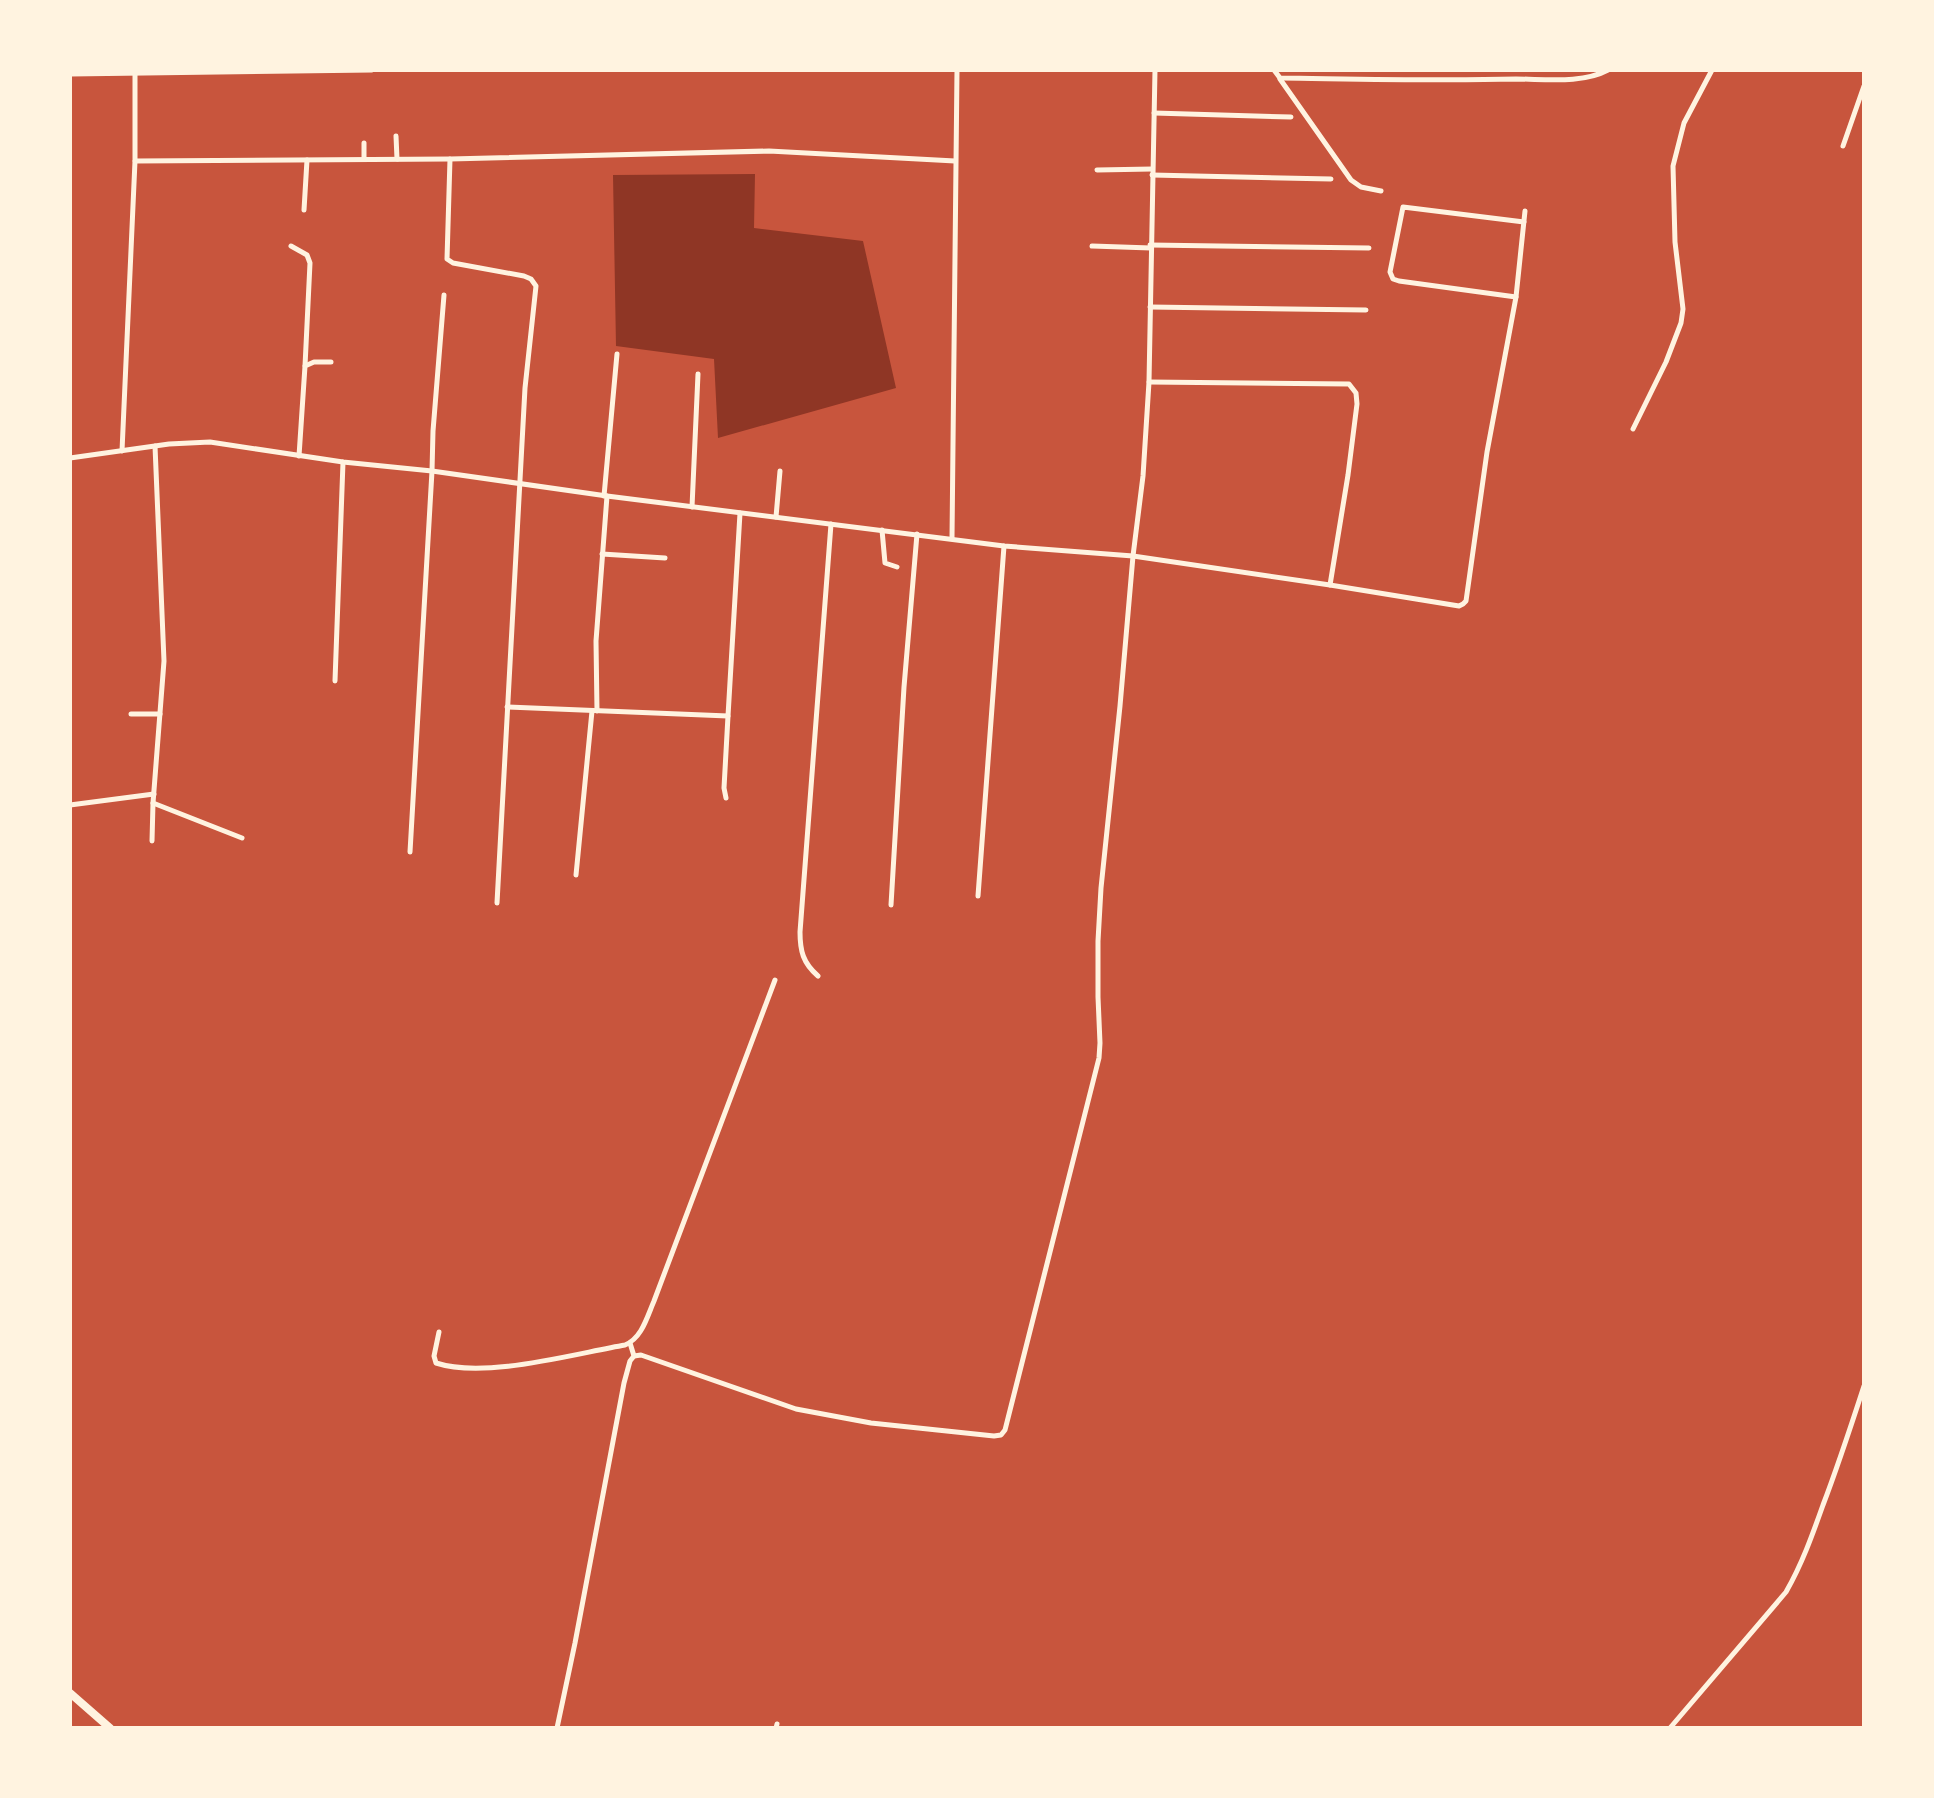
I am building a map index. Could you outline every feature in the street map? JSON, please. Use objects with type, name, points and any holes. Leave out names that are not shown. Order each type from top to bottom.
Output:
[{"type":"main road","points":[[70,1693],[110,1728]]},
{"type":"street","points":[[70,74],[372,70]]},
{"type":"street","points":[[952,538],[957,70]]},
{"type":"street","points":[[557,1728],[624,1383],[634,1356],[641,1355],[796,1409],[871,1423],[994,1436],[1001,1435],[1005,1430],[1099,1058],[1101,888],[1143,476],[1149,382],[1155,70]]},
{"type":"street","points":[[1274,70],[1351,180],[1361,187],[1381,191]]},
{"type":"street","points":[[1280,78],[1433,81],[1576,79],[1608,70]]},
{"type":"street","points":[[1633,429],[1666,362],[1681,323],[1683,309],[1675,242],[1673,166],[1684,123],[1712,70]]},
{"type":"street","points":[[122,451],[135,161],[135,72]]},
{"type":"street","points":[[1843,146],[1864,86]]},
{"type":"street","points":[[1154,113],[1291,117]]},
{"type":"street","points":[[396,136],[397,159]]},
{"type":"street","points":[[364,143],[364,159]]},
{"type":"street","points":[[135,161],[450,159],[769,151],[955,161]]},
{"type":"street","points":[[450,159],[447,259],[453,263],[524,276],[536,286],[525,388],[497,903]]},
{"type":"street","points":[[304,210],[307,160]]},
{"type":"street","points":[[1097,170],[1331,179]]},
{"type":"street","points":[[1516,297],[1399,281],[1393,279],[1390,272],[1403,207],[1524,222]]},
{"type":"street","points":[[70,458],[210,442],[343,462],[1004,546],[1133,556],[1459,606],[1466,601],[1487,452],[1516,297],[1525,211]]},
{"type":"street","points":[[291,246],[307,255],[310,263],[299,456]]},
{"type":"street","points":[[1092,246],[1369,248]]},
{"type":"street","points":[[410,852],[433,431],[444,295]]},
{"type":"street","points":[[1150,307],[1366,310]]},
{"type":"street","points":[[576,875],[594,711],[596,641],[617,354]]},
{"type":"street","points":[[305,366],[314,362],[331,362]]},
{"type":"street","points":[[692,507],[698,374]]},
{"type":"street","points":[[1149,382],[1349,384],[1354,389],[1357,404],[1330,585]]},
{"type":"street","points":[[152,841],[164,661],[155,446]]},
{"type":"street","points":[[335,681],[343,462]]},
{"type":"street","points":[[776,517],[780,471]]},
{"type":"street","points":[[726,798],[724,788],[740,513]]},
{"type":"street","points":[[818,976],[804,961],[800,932],[831,524]]},
{"type":"street","points":[[882,530],[885,563],[897,567]]},
{"type":"street","points":[[891,905],[917,534]]},
{"type":"street","points":[[978,896],[1004,546]]},
{"type":"street","points":[[602,554],[665,558]]},
{"type":"street","points":[[507,707],[728,716]]},
{"type":"street","points":[[131,714],[160,714]]},
{"type":"street","points":[[70,805],[154,794]]},
{"type":"street","points":[[153,803],[242,838]]},
{"type":"street","points":[[439,1332],[434,1356],[436,1363],[473,1368],[506,1367],[630,1343],[636,1337],[654,1301],[775,980]]},
{"type":"street","points":[[630,1343],[634,1356]]},
{"type":"street","points":[[1670,1728],[1786,1592],[1807,1552],[1864,1386]]},
{"type":"shaded area","points":[[755,174],[754,228],[863,241],[896,388],[718,438],[714,359],[616,346],[613,175]]}]
